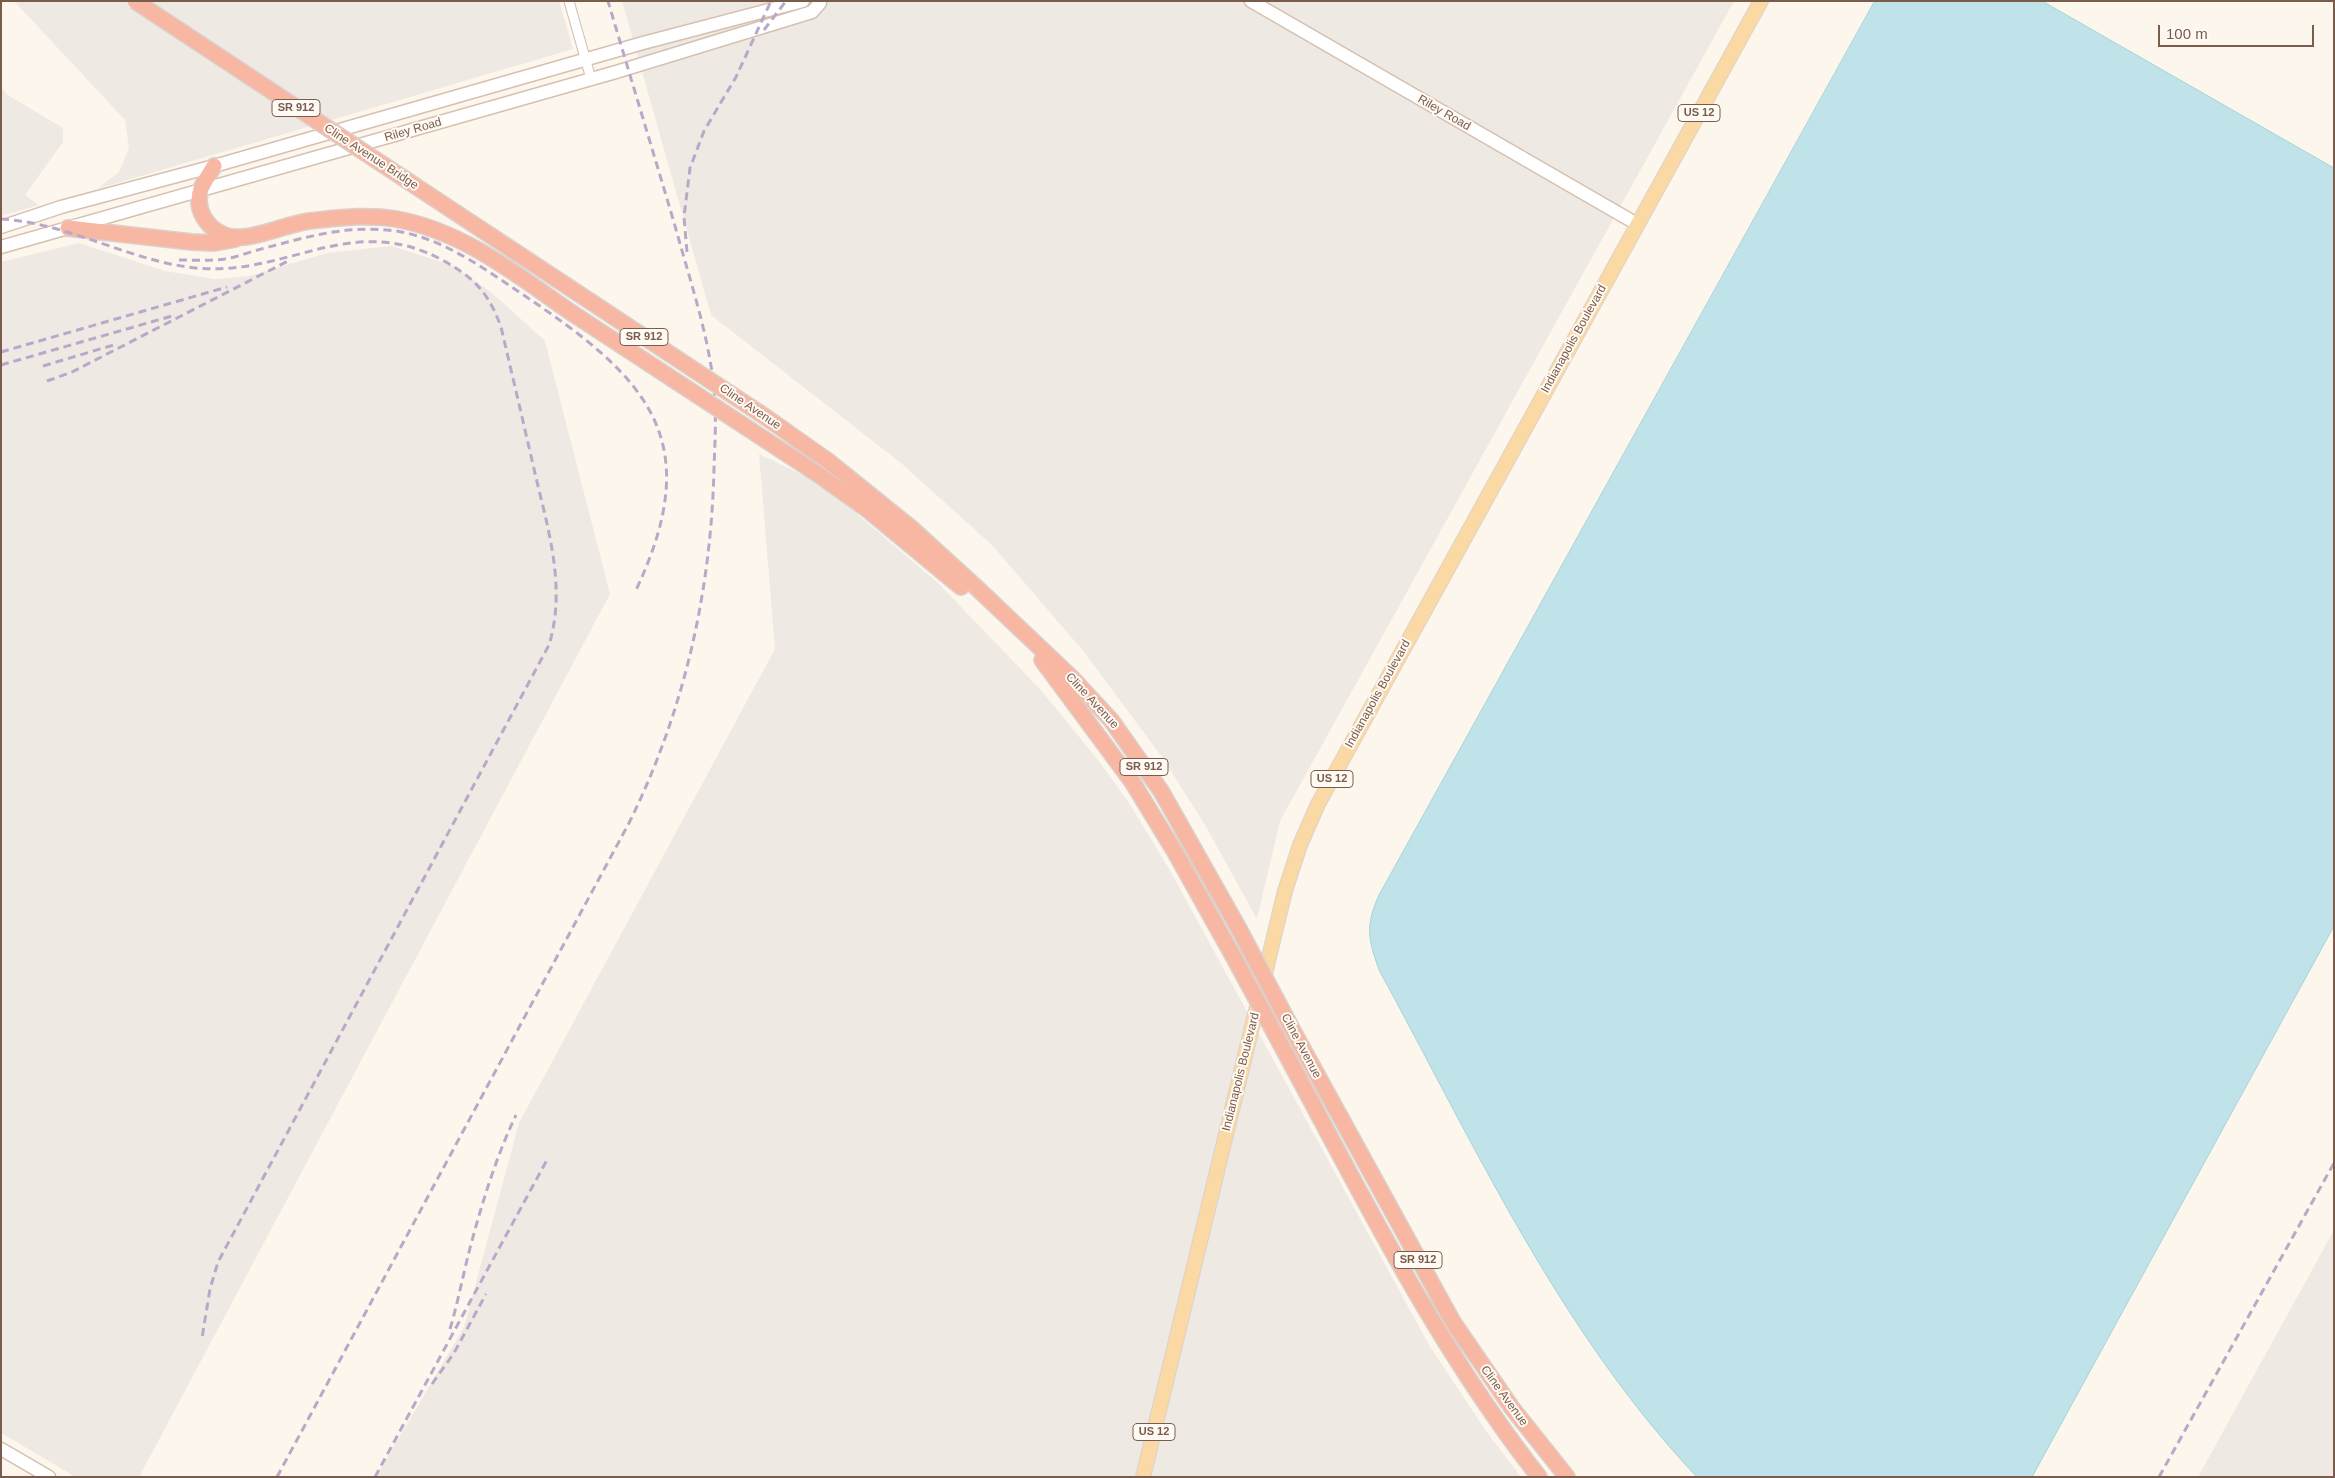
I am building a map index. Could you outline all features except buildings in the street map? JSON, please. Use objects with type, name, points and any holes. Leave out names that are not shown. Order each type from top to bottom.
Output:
[{"type":"highway","name":"Cline Avenue Bridge","points":[[135,1],[458,214]]},
{"type":"highway","points":[[214,166],[200,190],[200,203],[205,221],[226,236],[241,238]]},
{"type":"highway","name":"Cline Avenue","points":[[458,214],[767,418],[828,461],[910,528],[1073,679],[1111,720],[1161,790],[1453,1322],[1512,1408],[1567,1477]]},
{"type":"highway","points":[[68,228],[192,242],[225,242],[303,222],[337,218],[381,218],[411,223],[443,233],[481,252],[819,475],[868,510],[958,584],[1052,674]]},
{"type":"highway","name":"Cline Avenue","points":[[1018,629],[1133,783],[1176,852],[1425,1311],[1478,1396],[1539,1477]]},
{"type":"main road","name":"Riley Road","points":[[1,227],[62,207],[214,166],[586,60],[805,1],[823,2]]},
{"type":"main road","name":"Riley Road","points":[[1251,1],[1637,224]]},
{"type":"main road","name":"Indianapolis Boulevard","points":[[1143,1477],[1284,891],[1300,845],[1318,804],[1761,1]]},
{"type":"main road","name":"Riley Road","points":[[1,247],[591,79],[812,12],[823,2]]},
{"type":"main road","points":[[1,1449],[49,1477]]},
{"type":"street","points":[[569,1],[591,79]]},
{"type":"shaded area","points":[[14,1],[559,1],[573,49],[97,189],[119,172],[129,148],[125,120]]},
{"type":"shaded area","points":[[622,1],[1734,1],[1280,821],[1257,919],[1205,825],[1162,757],[1084,652],[993,546],[901,463],[711,315]]},
{"type":"shaded area","points":[[1,87],[6,94],[63,128],[63,142],[25,195],[39,205],[1,216]]},
{"type":"shaded area","points":[[79,243],[165,271],[214,279],[249,276],[327,253],[392,246],[451,265],[491,292],[545,341],[610,594],[139,1477],[76,1477],[1,1433],[1,262]]},
{"type":"shaded area","points":[[759,454],[815,481],[836,496],[938,583],[1040,689],[1098,760],[1129,803],[1168,867],[1429,1345],[1486,1431],[1521,1477],[376,1477],[464,1327],[519,1123],[775,649]]},
{"type":"shaded area","points":[[2334,1230],[2334,1477],[2198,1477]]},
{"type":"water","points":[[1875,1],[2042,1],[2334,168],[2334,926],[2032,1477],[1697,1477],[1648,1420],[1602,1361],[1522,1234],[1379,970],[1370,940],[1370,924],[1379,895]]},
{"type":"railway","points":[[277,1477],[629,823],[665,738],[691,651],[707,561],[712,515],[715,424],[713,379],[697,302],[608,1]]},
{"type":"railway","points":[[687,252],[684,217],[690,168],[704,131],[736,77],[771,1]]},
{"type":"railway","points":[[764,30],[786,1]]},
{"type":"railway","points":[[1,219],[51,227],[147,258],[196,268],[229,268],[261,264],[349,243],[379,242],[411,247],[455,267],[480,288],[491,305],[501,327],[553,556],[556,578],[556,601],[549,645],[218,1262],[210,1289],[202,1338]]},
{"type":"railway","points":[[179,260],[225,259],[295,240],[340,231],[371,229],[406,233],[424,238],[458,253],[491,273],[565,324],[602,354],[632,384],[652,416],[664,451],[666,491],[657,537],[636,590]]},
{"type":"railway","points":[[47,381],[72,372],[288,261]]},
{"type":"railway","points":[[1,352],[227,287]]},
{"type":"railway","points":[[1,365],[172,316]]},
{"type":"railway","points":[[43,366],[117,344]]},
{"type":"railway","points":[[450,1329],[485,1197],[502,1147],[516,1115]]},
{"type":"railway","points":[[375,1477],[548,1158]]},
{"type":"railway","points":[[2159,1477],[2334,1163]]},
{"type":"railway","points":[[432,1384],[454,1353],[486,1294]]}]
